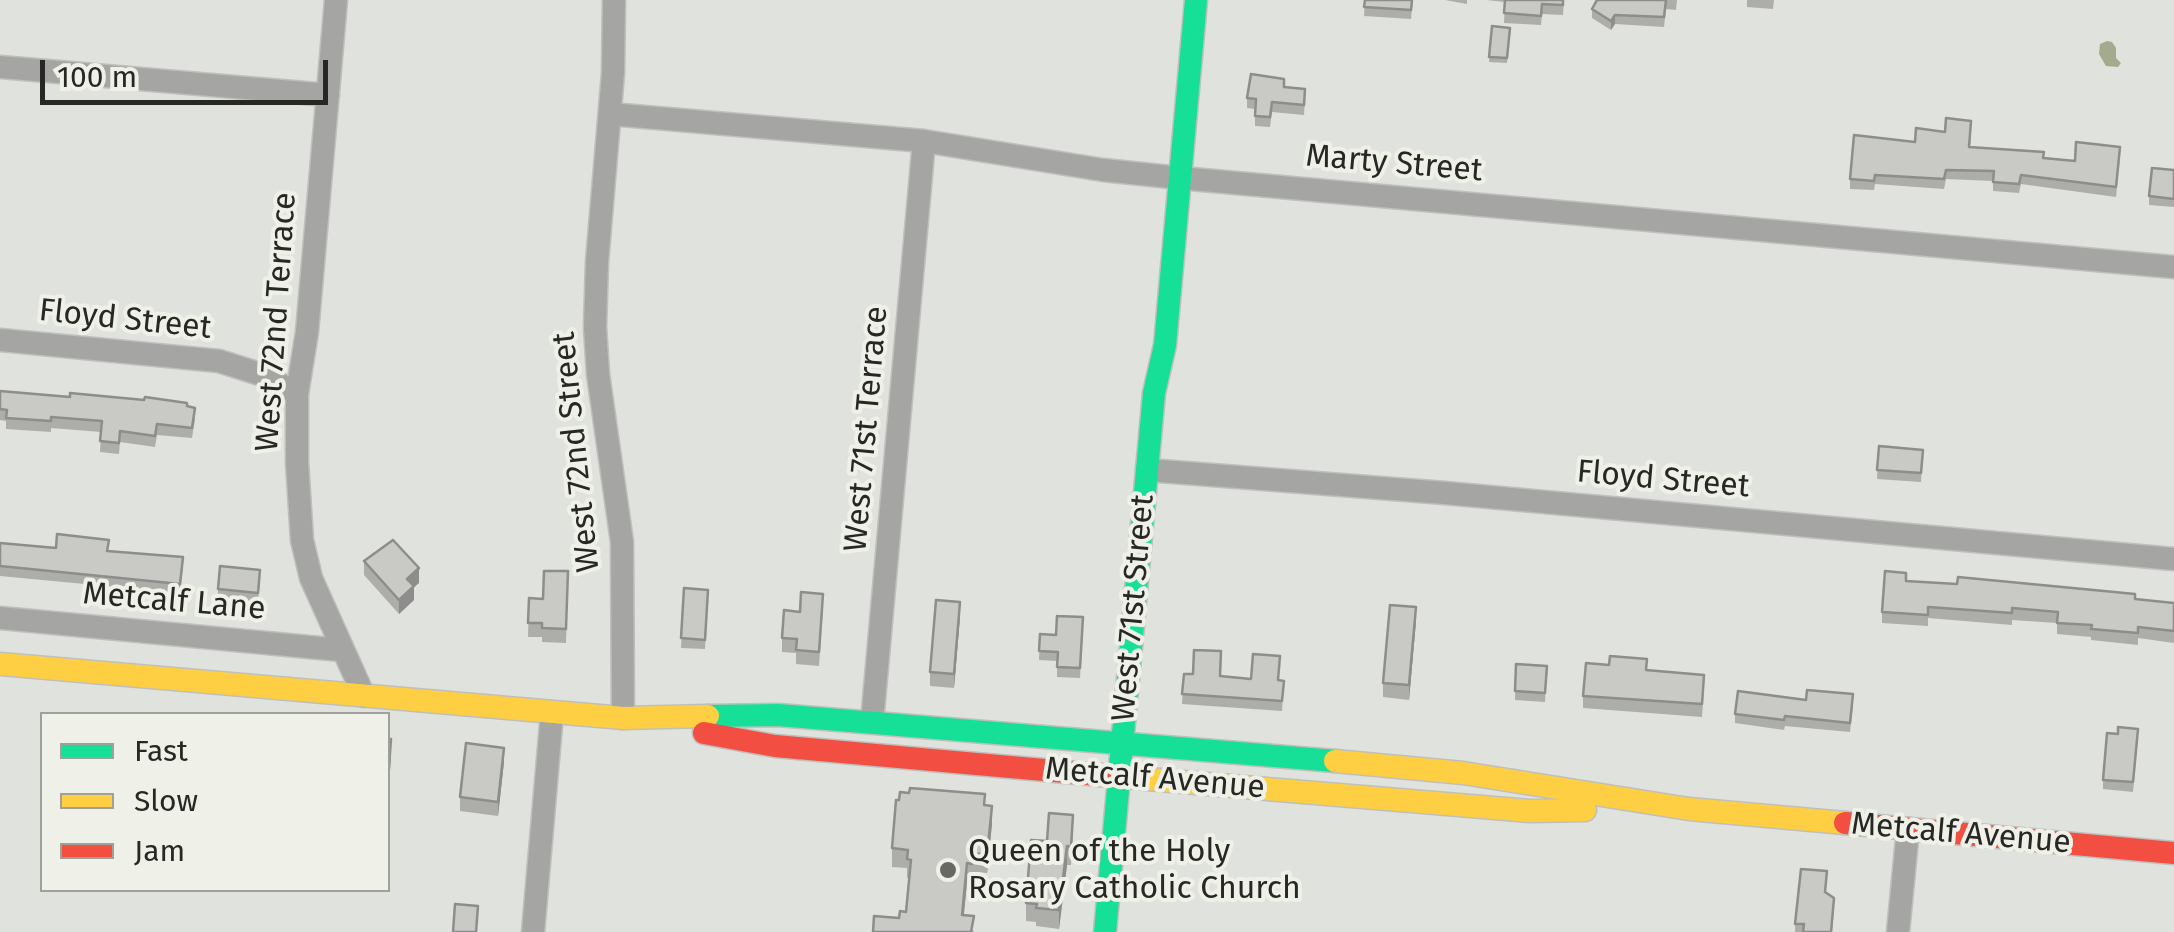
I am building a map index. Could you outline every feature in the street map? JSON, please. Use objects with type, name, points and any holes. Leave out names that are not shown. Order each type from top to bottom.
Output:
[{"type":"main road","name":"West 71st Street","points":[[1105,932],[1133,743],[1157,470],[1154,394],[1166,346],[1196,0]]},
{"type":"main road","name":"Metcalf Avenue","points":[[0,664],[623,718],[778,716],[1133,743],[1463,774],[1689,809],[2174,853]]},
{"type":"main road","name":"Metcalf Avenue","points":[[623,718],[774,746],[1129,777],[1530,810],[1689,809]]},
{"type":"main road","name":"West 71st Street","points":[[1126,932],[1129,777]]},
{"type":"street","name":"West 72nd Terrace","points":[[336,0],[307,332],[297,394],[302,540],[311,578],[364,696]]},
{"type":"street","name":"West 72nd Street","points":[[614,0],[610,114],[596,262],[596,326],[598,374],[622,542],[623,718]]},
{"type":"street","points":[[0,67],[328,96]]},
{"type":"street","name":"Marty Street","points":[[610,114],[924,141],[1103,170],[1180,178],[2174,266]]},
{"type":"street","name":"West 71st Terrace","points":[[872,722],[924,141]]},
{"type":"street","name":"Floyd Street","points":[[0,340],[219,360],[266,376],[297,394]]},
{"type":"street","name":"Floyd Street","points":[[1157,470],[2174,559]]},
{"type":"street","name":"Metcalf Lane","points":[[0,618],[341,650]]},
{"type":"street","points":[[532,932],[552,712]]},
{"type":"street","points":[[1898,932],[1908,829]]},
{"type":"shaded area","points":[[2107,41],[2116,48],[2116,58],[2121,63],[2118,67],[2106,66],[2099,54],[2100,44]]},
{"type":"building","points":[[1365,0],[1412,0],[1411,10],[1364,7]]},
{"type":"building","points":[[1505,0],[1563,0],[1563,5],[1542,4],[1541,16],[1504,13]]},
{"type":"building","points":[[1597,0],[1666,0],[1664,17],[1615,15],[1611,21],[1592,9]]},
{"type":"building","points":[[1492,26],[1510,28],[1507,58],[1489,57]]},
{"type":"building","points":[[1251,74],[1284,79],[1284,87],[1305,89],[1304,105],[1272,102],[1270,117],[1255,116],[1256,99],[1247,98]]},
{"type":"building","points":[[1946,118],[1971,121],[1969,147],[2044,152],[2043,158],[2075,161],[2076,142],[2120,147],[2116,187],[2021,175],[2019,184],[1993,182],[1994,171],[1946,170],[1944,179],[1875,175],[1874,181],[1850,179],[1854,135],[1915,142],[1916,128],[1945,132]]},
{"type":"building","points":[[2152,168],[2174,170],[2174,199],[2149,196]]},
{"type":"building","points":[[0,391],[70,397],[70,393],[144,400],[145,397],[187,403],[195,408],[192,428],[157,424],[155,436],[120,431],[119,443],[100,441],[102,421],[6,418],[7,410],[0,409]]},
{"type":"building","points":[[1879,446],[1923,450],[1921,473],[1877,470]]},
{"type":"building","points":[[57,534],[109,540],[107,551],[183,557],[180,584],[0,566],[0,543],[56,548]]},
{"type":"building","points":[[393,540],[419,568],[407,579],[414,586],[399,600],[364,561]]},
{"type":"building","points":[[220,566],[260,570],[258,593],[218,589]]},
{"type":"building","points":[[544,571],[568,571],[566,629],[528,623],[529,598],[543,599]]},
{"type":"building","points":[[1885,571],[1906,573],[1906,581],[1957,584],[1958,577],[2135,594],[2135,599],[2174,603],[2174,631],[2138,627],[2138,633],[2091,629],[2092,625],[2057,623],[2058,612],[2012,608],[2012,613],[1928,607],[1928,615],[1882,612]]},
{"type":"building","points":[[684,588],[708,590],[705,640],[681,638]]},
{"type":"building","points":[[801,592],[823,594],[819,652],[796,650],[797,639],[782,638],[784,610],[800,612]]},
{"type":"building","points":[[936,600],[960,602],[954,674],[930,672]]},
{"type":"building","points":[[1390,605],[1416,607],[1409,685],[1383,683]]},
{"type":"building","points":[[1057,616],[1083,617],[1080,668],[1057,667],[1058,652],[1039,651],[1040,634],[1056,635]]},
{"type":"building","points":[[1194,650],[1221,651],[1220,676],[1251,679],[1253,654],[1280,656],[1278,680],[1284,681],[1282,701],[1182,694],[1184,674],[1193,674]]},
{"type":"building","points":[[1610,656],[1647,659],[1646,670],[1704,675],[1702,704],[1583,696],[1586,663],[1609,665]]},
{"type":"building","points":[[1516,664],[1547,666],[1545,693],[1515,691]]},
{"type":"building","points":[[1807,690],[1853,694],[1850,723],[1735,714],[1738,691],[1806,700]]},
{"type":"building","points":[[2118,727],[2138,729],[2133,782],[2103,780],[2107,733],[2118,734]]},
{"type":"building","points":[[466,743],[504,748],[498,802],[460,797]]},
{"type":"building","name":"Queen of the Holy Rosary Catholic Church","points":[[910,788],[985,794],[984,805],[992,806],[987,855],[973,853],[972,864],[967,863],[962,915],[974,916],[971,932],[873,932],[874,916],[899,918],[900,911],[906,912],[911,860],[907,859],[908,850],[892,848],[896,800],[900,792],[909,793]]},
{"type":"building","points":[[1049,813],[1073,815],[1059,910],[1026,903],[1031,840],[1047,841]]},
{"type":"building","points":[[1801,869],[1827,871],[1825,892],[1834,898],[1831,932],[1803,932],[1804,924],[1795,924]]},
{"type":"building","points":[[455,904],[478,906],[476,932],[453,932]]},
{"type":"traffic: fast","points":[[1105,932],[1154,393],[1165,345],[1196,0]]},
{"type":"traffic: fast","points":[[708,716],[778,715],[1335,761]]},
{"type":"traffic: slow","points":[[0,664],[623,718],[708,716]]},
{"type":"traffic: slow","points":[[1335,761],[1463,773],[1689,809],[1845,823]]},
{"type":"traffic: slow","points":[[1100,775],[1530,811],[1585,810]]},
{"type":"traffic: jam","points":[[704,733],[775,746],[1100,775]]},
{"type":"traffic: jam","points":[[1845,823],[2174,853]]},
{"type":"place","name":"Queen of the Holy Rosary Catholic Church","points":[[948,870]]}]
